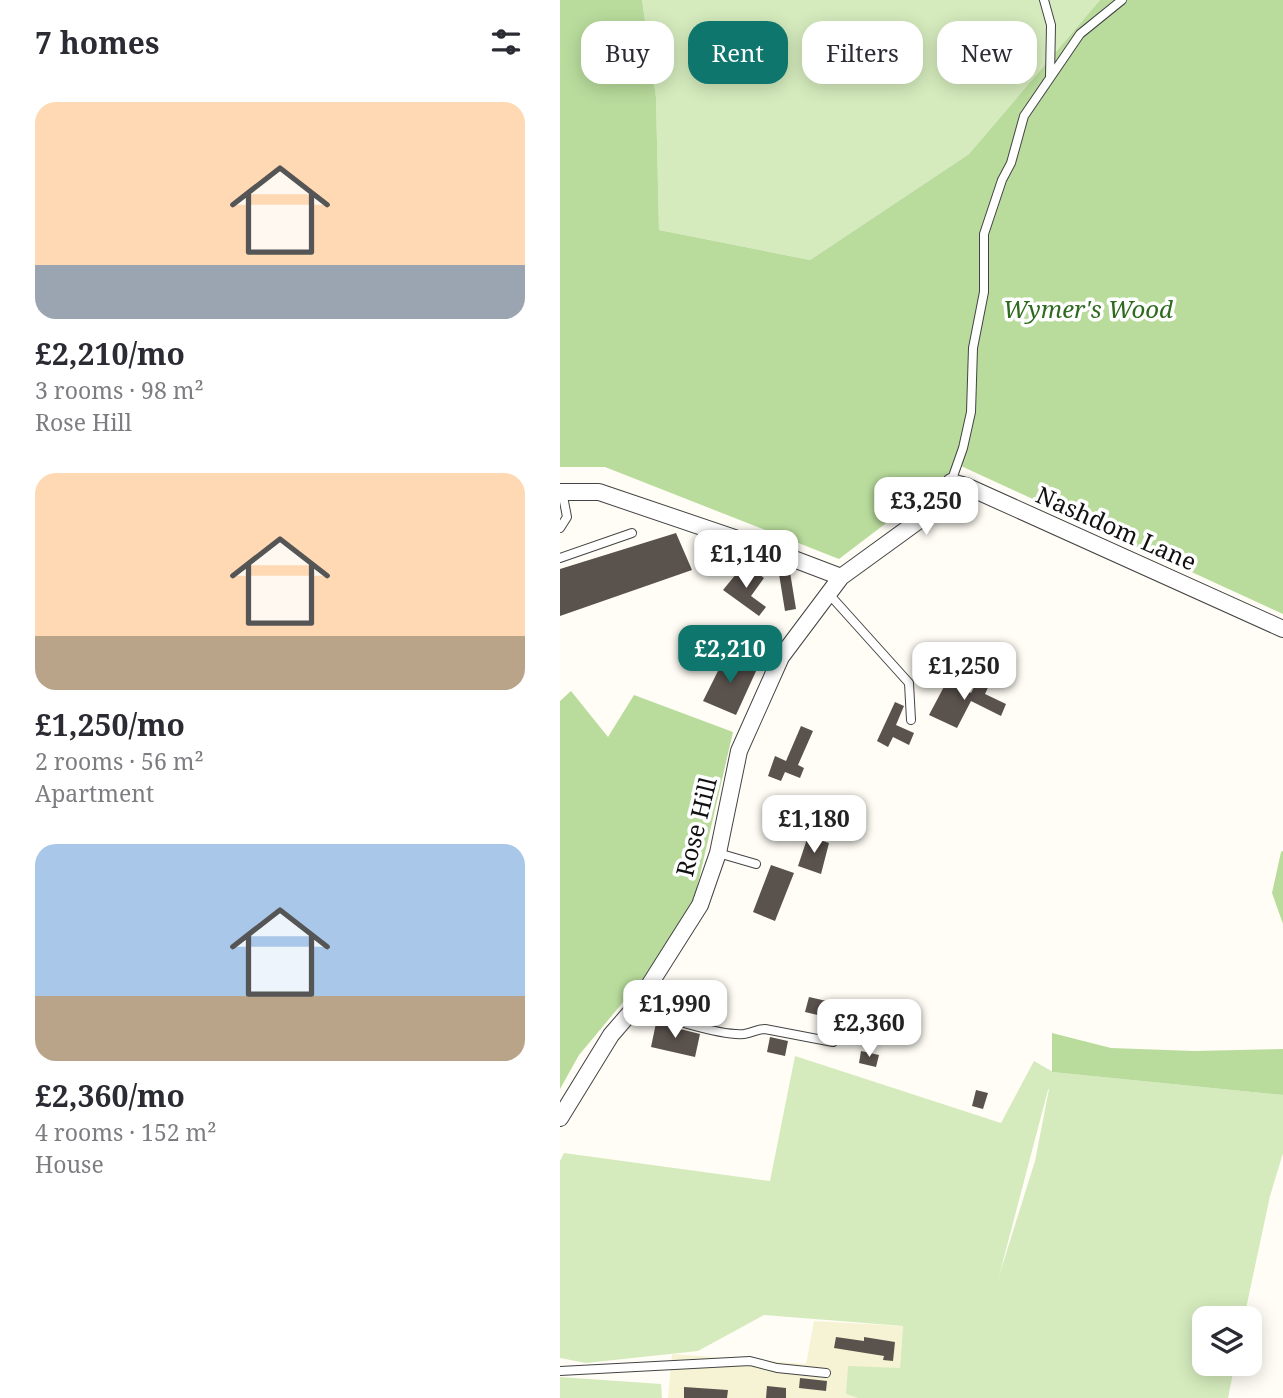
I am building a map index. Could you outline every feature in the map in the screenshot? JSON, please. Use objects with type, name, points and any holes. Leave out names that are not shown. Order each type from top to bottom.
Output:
[{"type":"street","points":[[561,492],[599,492],[841,577],[943,503],[951,482]]},
{"type":"street","name":"Nashdom Lane","points":[[951,482],[966,486],[1283,629]]},
{"type":"street","name":"Rose Hill","points":[[560,1118],[611,1035],[636,1006],[700,905],[718,853],[739,751],[781,657],[841,577]]},
{"type":"lane","points":[[1044,0],[1052,35],[1050,77]]},
{"type":"lane","points":[[951,482],[964,448],[971,412],[973,348],[985,292],[984,234],[1011,163],[1024,116],[1080,34],[1122,0]]},
{"type":"lane","points":[[560,528],[567,517],[561,492]]},
{"type":"lane","points":[[560,558],[632,533]]},
{"type":"lane","points":[[828,593],[909,683],[911,720]]},
{"type":"lane","points":[[718,853],[756,864]]},
{"type":"lane","points":[[636,1006],[666,1018],[733,1033],[747,1034],[765,1029],[833,1042]]},
{"type":"lane","points":[[560,1371],[750,1361],[777,1368],[826,1373]]},
{"type":"shaded area","points":[[814,1321],[903,1326],[900,1368],[846,1394],[858,1398],[668,1398],[672,1354],[806,1364]]},
{"type":"green space","name":"Wymer's Wood","points":[[560,0],[642,0],[645,21],[581,21],[581,84],[654,84],[659,230],[810,260],[969,154],[1029,84],[1037,84],[1037,74],[1100,0],[1283,0],[1283,614],[961,466],[839,559],[605,467],[560,467]]},
{"type":"green space","points":[[642,0],[1100,0],[1037,74],[1037,21],[937,21],[937,84],[1029,84],[969,154],[810,260],[659,230],[654,84],[674,84],[674,21],[645,21]]},
{"type":"green space","points":[[571,691],[608,737],[634,695],[733,732],[693,905],[644,977],[579,1055],[560,1089],[560,701]]},
{"type":"green space","points":[[1283,851],[1283,924],[1272,893]]},
{"type":"green space","points":[[1052,1033],[1111,1048],[1194,1051],[1283,1049],[1283,1095],[1052,1072]]},
{"type":"green space","points":[[795,1056],[1001,1123],[1034,1061],[1053,1072],[1283,1095],[1283,1153],[1270,1196],[1247,1306],[1192,1306],[1192,1376],[1232,1376],[1228,1398],[858,1398],[846,1394],[848,1366],[900,1368],[903,1326],[764,1315],[698,1351],[586,1363],[560,1358],[560,1161],[564,1153],[770,1181]],"holes":[[[1049,1089],[1035,1161],[999,1276],[1048,1090]]]},
{"type":"green space","points":[[560,1377],[661,1384],[662,1398],[560,1398]]},
{"type":"building","points":[[676,533],[692,570],[560,616],[560,569]]},
{"type":"building","points":[[741,568],[753,577],[756,572],[764,578],[751,596],[766,607],[759,616],[723,590]]},
{"type":"building","points":[[790,572],[796,609],[785,611],[779,574]]},
{"type":"building","points":[[727,653],[757,669],[736,715],[703,701]]},
{"type":"building","points":[[980,676],[991,681],[985,694],[1006,704],[1001,716],[971,701],[957,728],[929,715],[947,681],[971,693]]},
{"type":"building","points":[[895,702],[904,706],[896,725],[914,733],[909,745],[893,737],[888,747],[877,741]]},
{"type":"building","points":[[801,726],[813,731],[798,765],[804,768],[800,778],[785,772],[781,781],[768,776],[775,756],[786,761]]},
{"type":"building","points":[[830,796],[841,800],[834,824],[807,816],[810,805],[826,810]]},
{"type":"building","points":[[808,836],[829,843],[821,874],[798,866]]},
{"type":"building","points":[[771,865],[794,873],[775,921],[753,912]]},
{"type":"building","points":[[809,997],[871,1011],[868,1027],[805,1012]]},
{"type":"building","points":[[656,1023],[700,1034],[695,1057],[651,1047]]},
{"type":"building","points":[[770,1037],[788,1041],[785,1056],[767,1052]]},
{"type":"building","points":[[861,1051],[879,1055],[876,1067],[859,1063]]},
{"type":"building","points":[[976,1090],[988,1093],[983,1109],[972,1106]]},
{"type":"building","points":[[836,1337],[864,1341],[864,1337],[895,1342],[893,1361],[883,1360],[884,1356],[834,1348]]},
{"type":"building","points":[[800,1378],[827,1381],[826,1391],[799,1388]]},
{"type":"building","points":[[767,1386],[786,1388],[786,1398],[766,1398]]},
{"type":"building","points":[[684,1387],[728,1390],[727,1398],[684,1398]]}]
